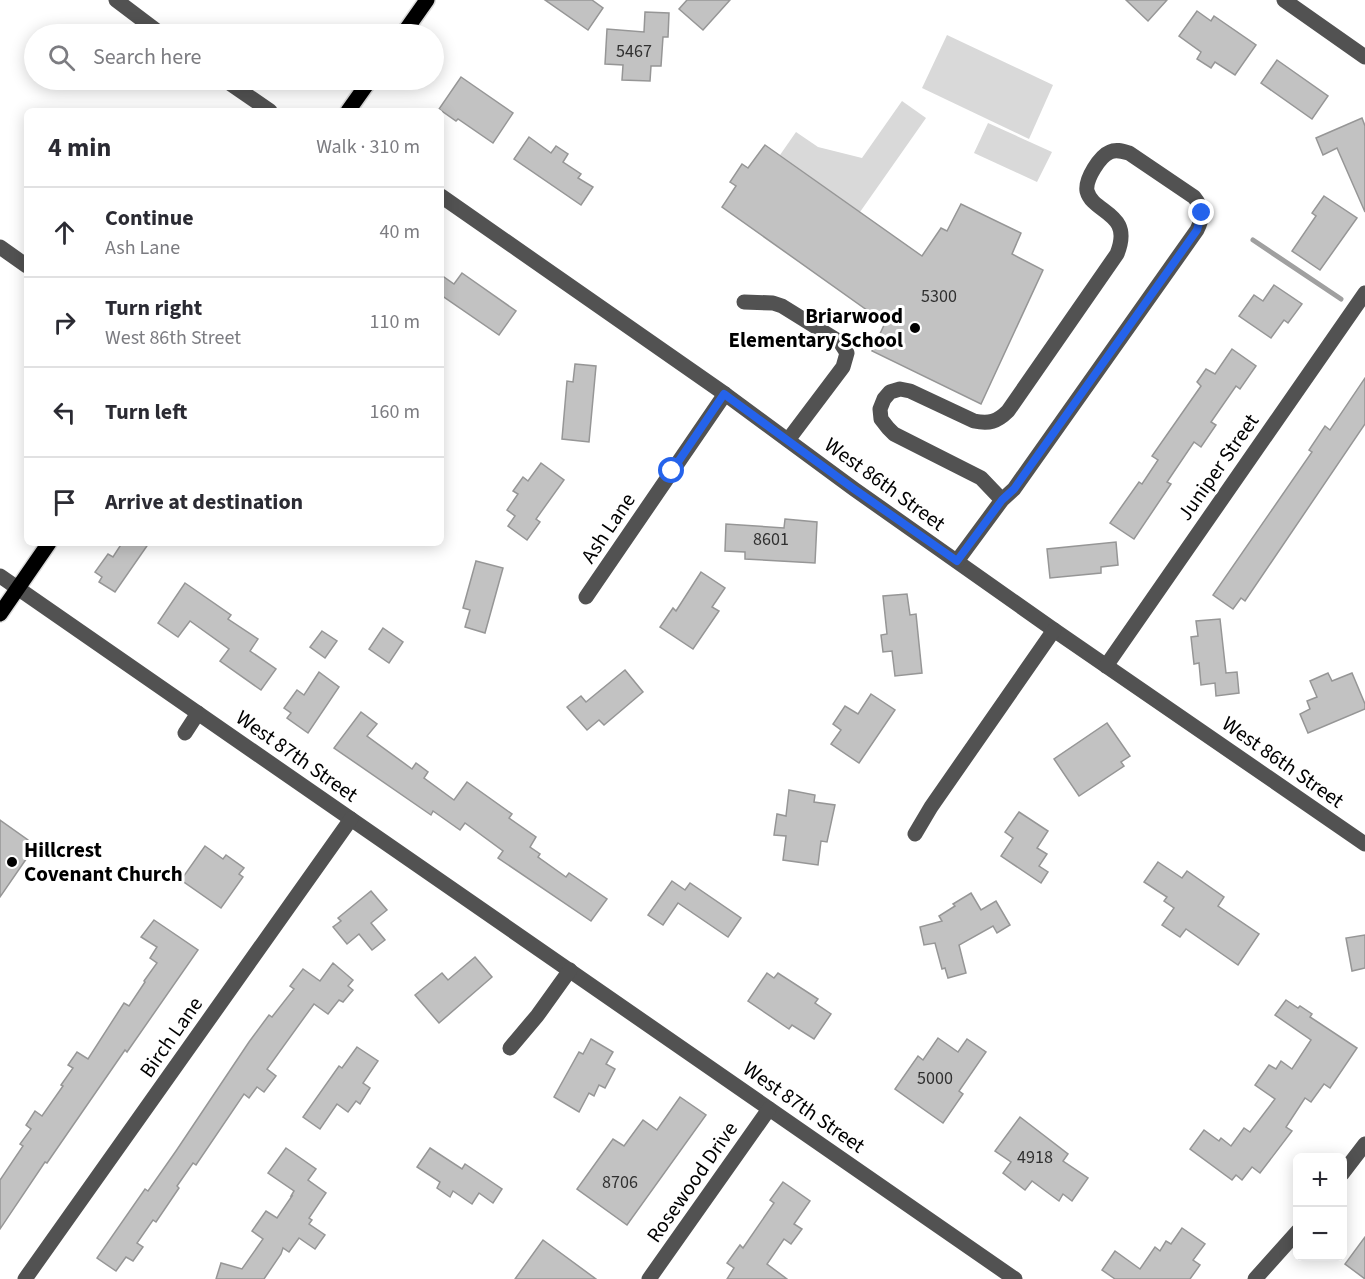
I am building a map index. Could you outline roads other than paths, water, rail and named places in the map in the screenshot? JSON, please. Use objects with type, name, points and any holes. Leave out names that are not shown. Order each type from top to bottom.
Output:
[{"type":"main road","points":[[410,24],[427,0]]},
{"type":"main road","points":[[350,108],[363,90]]},
{"type":"main road","points":[[0,614],[47,546]]},
{"type":"street","points":[[116,0],[148,24]]},
{"type":"street","points":[[1284,0],[1365,57]]},
{"type":"street","points":[[240,90],[266,108]]},
{"type":"street","points":[[957,561],[1002,500],[1014,489],[1197,230],[1202,213],[1194,197],[1129,153],[1119,150],[1111,151],[1103,157],[1090,176],[1087,192],[1118,223],[1121,240],[1117,254],[1008,411],[994,422],[974,421],[910,391],[900,389],[890,392],[880,409],[882,419],[894,434],[981,478],[1002,500]]},
{"type":"street","name":"West 86th Street","points":[[444,198],[724,394],[1054,630],[1365,844]]},
{"type":"street","points":[[0,247],[24,264]]},
{"type":"street","name":"Juniper Street","points":[[1106,666],[1365,293]]},
{"type":"street","points":[[744,302],[773,303],[782,306],[840,342],[847,353],[843,367],[788,440]]},
{"type":"street","name":"Ash Lane","points":[[586,597],[724,394]]},
{"type":"street","name":"West 87th Street","points":[[0,576],[1015,1279]]},
{"type":"street","points":[[915,834],[931,807],[1054,630]]},
{"type":"street","points":[[185,733],[198,713]]},
{"type":"street","name":"Birch Lane","points":[[25,1279],[351,819]]},
{"type":"street","points":[[510,1048],[537,1016],[570,970]]},
{"type":"street","name":"Rosewood Drive","points":[[649,1279],[769,1109]]},
{"type":"street","points":[[1347,1167],[1365,1144]]},
{"type":"street","points":[[1256,1279],[1293,1237]]},
{"type":"waterway","points":[[1253,240],[1341,299]]},
{"type":"place","name":"Briarwood Elementary School","points":[[915,328]]},
{"type":"place","name":"Hillcrest Covenant Church","points":[[12,862]]}]
